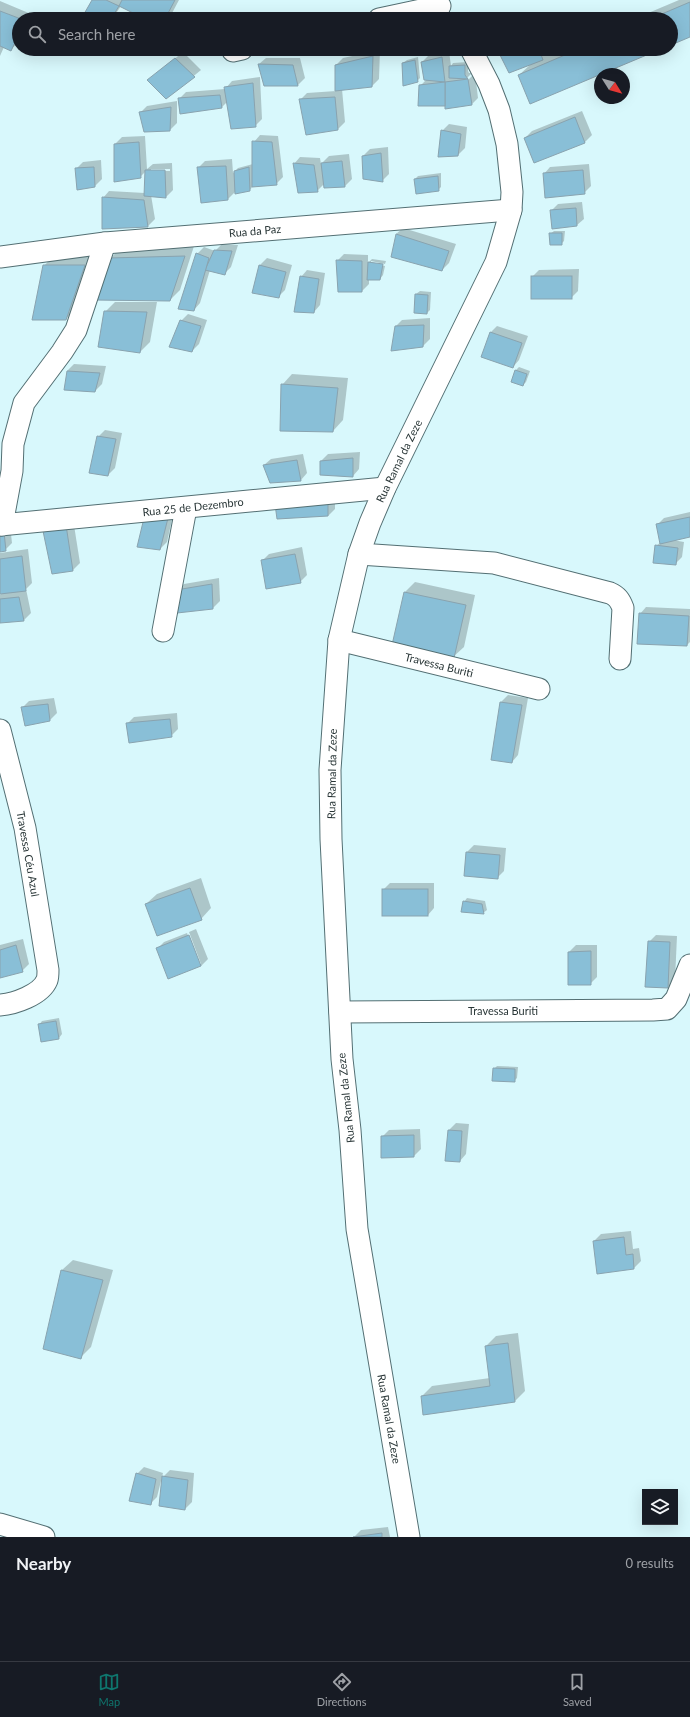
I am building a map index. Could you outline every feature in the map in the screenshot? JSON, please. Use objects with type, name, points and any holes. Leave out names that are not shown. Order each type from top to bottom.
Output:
[{"type":"street","points":[[419,12],[442,8]]},
{"type":"street","name":"Rua Ramal da Zeze","points":[[409,1537],[357,1229],[350,1130],[342,1059],[331,839],[330,770],[340,640],[359,554],[385,488],[496,262],[511,210],[512,192],[508,150],[499,110],[489,84],[475,56]]},
{"type":"street","name":"Rua da Paz","points":[[0,257],[105,243],[511,210]]},
{"type":"street","points":[[1,525],[12,471],[13,444],[24,403],[54,364],[76,330],[105,243]]},
{"type":"street","name":"Rua 25 de Dezembro","points":[[1,525],[385,488]]},
{"type":"street","points":[[163,631],[186,508]]},
{"type":"street","points":[[359,554],[494,563],[616,595],[623,608],[620,659]]},
{"type":"street","name":"Travessa Buriti","points":[[340,640],[538,689]]},
{"type":"street","name":"Travessa Céu Azul","points":[[0,730],[25,828],[48,970],[47,980],[41,988],[27,998],[0,1005]]},
{"type":"street","name":"Travessa Buriti","points":[[340,1012],[667,1009],[676,999],[690,966]]},
{"type":"street","points":[[0,1524],[44,1537]]},
{"type":"building","points":[[92,0],[106,0],[119,6],[115,12],[85,12]]},
{"type":"building","points":[[122,0],[175,0],[169,12],[131,12],[119,6]]},
{"type":"building","points":[[690,2],[690,37],[678,42],[678,12],[666,12]]},
{"type":"building","points":[[0,11],[12,16],[12,49],[11,51],[0,46]]},
{"type":"building","points":[[373,56],[372,87],[335,91],[335,65]]},
{"type":"building","points":[[500,56],[542,56],[543,60],[509,73]]},
{"type":"building","points":[[563,56],[644,56],[616,68],[594,68],[594,77],[530,104],[518,75]]},
{"type":"building","points":[[442,57],[445,82],[424,80],[421,62]]},
{"type":"building","points":[[175,58],[195,77],[166,99],[147,80]]},
{"type":"building","points":[[415,60],[418,82],[403,86],[402,63]]},
{"type":"building","points":[[258,64],[293,65],[298,86],[264,86]]},
{"type":"building","points":[[465,65],[465,75],[468,79],[449,78],[449,66]]},
{"type":"building","points":[[468,79],[472,105],[445,109],[445,82]]},
{"type":"building","points":[[445,82],[445,106],[418,106],[419,85]]},
{"type":"building","points":[[253,83],[256,127],[231,129],[224,87]]},
{"type":"building","points":[[220,95],[222,108],[180,114],[178,98]]},
{"type":"building","points":[[335,97],[338,130],[306,135],[299,99]]},
{"type":"building","points":[[171,107],[170,131],[144,132],[139,112]]},
{"type":"building","points":[[575,117],[585,143],[534,163],[524,138]]},
{"type":"building","points":[[441,130],[461,134],[458,156],[438,157]]},
{"type":"building","points":[[252,141],[272,142],[277,185],[252,187]]},
{"type":"building","points":[[139,142],[141,178],[114,182],[114,144]]},
{"type":"building","points":[[381,153],[383,182],[363,179],[362,156]]},
{"type":"building","points":[[342,161],[345,187],[324,188],[321,163]]},
{"type":"building","points":[[293,163],[314,165],[318,192],[298,193]]},
{"type":"building","points":[[226,166],[228,200],[201,203],[197,167]]},
{"type":"building","points":[[94,167],[95,187],[77,190],[75,168]]},
{"type":"building","points":[[249,167],[250,191],[235,194],[234,171]]},
{"type":"building","points":[[145,170],[165,170],[166,198],[144,196]]},
{"type":"building","points":[[583,170],[585,194],[545,198],[543,173]]},
{"type":"building","points":[[438,176],[439,191],[416,194],[414,179]]},
{"type":"building","points":[[102,197],[144,200],[148,227],[102,229]]},
{"type":"building","points":[[576,208],[577,226],[552,229],[550,210]]},
{"type":"building","points":[[549,233],[562,233],[562,245],[550,245]]},
{"type":"building","points":[[396,234],[449,251],[442,271],[391,257]]},
{"type":"building","points":[[214,250],[232,251],[225,275],[205,270]]},
{"type":"building","points":[[196,253],[209,258],[194,311],[178,309]]},
{"type":"building","points":[[185,256],[170,301],[94,300],[109,258]]},
{"type":"building","points":[[336,260],[362,261],[362,292],[338,292]]},
{"type":"building","points":[[368,262],[383,264],[380,280],[367,280]]},
{"type":"building","points":[[43,265],[85,265],[66,320],[32,320]]},
{"type":"building","points":[[259,265],[286,272],[279,298],[252,293]]},
{"type":"building","points":[[300,276],[319,279],[314,313],[294,312]]},
{"type":"building","points":[[531,276],[572,276],[572,299],[531,299]]},
{"type":"building","points":[[415,294],[428,295],[427,314],[414,313]]},
{"type":"building","points":[[104,311],[147,312],[140,353],[98,347]]},
{"type":"building","points":[[180,320],[201,326],[192,352],[169,347]]},
{"type":"building","points":[[424,325],[423,347],[391,351],[395,326]]},
{"type":"building","points":[[490,332],[522,343],[513,368],[481,357]]},
{"type":"building","points":[[515,370],[527,374],[523,386],[511,382]]},
{"type":"building","points":[[67,371],[100,373],[95,392],[64,390]]},
{"type":"building","points":[[281,384],[338,388],[333,432],[280,431]]},
{"type":"building","points":[[97,436],[116,439],[108,476],[89,473]]},
{"type":"building","points":[[353,458],[353,477],[320,475],[320,461]]},
{"type":"building","points":[[297,460],[301,481],[270,483],[263,465]]},
{"type":"building","points":[[328,500],[328,516],[277,519],[275,504]]},
{"type":"building","points":[[690,517],[690,537],[660,544],[656,524]]},
{"type":"building","points":[[144,518],[168,518],[160,550],[137,547]]},
{"type":"building","points":[[66,525],[73,571],[52,574],[43,531]]},
{"type":"building","points":[[0,532],[4,532],[6,551],[0,552]]},
{"type":"building","points":[[655,545],[678,548],[676,565],[653,563]]},
{"type":"building","points":[[295,554],[301,583],[266,589],[261,560]]},
{"type":"building","points":[[22,556],[26,591],[0,594],[0,559]]},
{"type":"building","points":[[212,584],[213,609],[177,613],[176,590]]},
{"type":"building","points":[[404,592],[466,605],[454,658],[392,645]]},
{"type":"building","points":[[19,597],[24,621],[0,623],[0,599]]},
{"type":"building","points":[[639,613],[689,616],[687,646],[637,644]]},
{"type":"building","points":[[500,702],[522,705],[512,763],[491,760]]},
{"type":"building","points":[[48,704],[50,721],[25,726],[21,707]]},
{"type":"building","points":[[170,719],[172,737],[129,743],[126,723]]},
{"type":"building","points":[[466,852],[500,855],[498,879],[464,876]]},
{"type":"building","points":[[190,888],[202,920],[157,936],[145,904]]},
{"type":"building","points":[[382,889],[428,889],[428,916],[382,916]]},
{"type":"building","points":[[463,901],[482,904],[484,914],[461,912]]},
{"type":"building","points":[[189,935],[201,966],[168,979],[156,948]]},
{"type":"building","points":[[648,941],[670,942],[668,988],[645,987]]},
{"type":"building","points":[[16,945],[23,972],[0,978],[0,950]]},
{"type":"building","points":[[591,951],[591,985],[568,985],[568,952]]},
{"type":"building","points":[[56,1021],[59,1039],[41,1042],[38,1024]]},
{"type":"building","points":[[493,1068],[515,1069],[515,1082],[492,1081]]},
{"type":"building","points":[[448,1130],[462,1131],[460,1162],[445,1161]]},
{"type":"building","points":[[414,1135],[414,1157],[381,1158],[381,1136]]},
{"type":"building","points":[[624,1237],[626,1255],[633,1254],[634,1269],[597,1274],[593,1241]]},
{"type":"building","points":[[61,1270],[103,1280],[81,1359],[43,1349]]},
{"type":"building","points":[[508,1343],[515,1402],[423,1415],[421,1396],[490,1386],[485,1346]]},
{"type":"building","points":[[136,1473],[156,1479],[151,1505],[129,1501]]},
{"type":"building","points":[[162,1476],[188,1480],[185,1510],[159,1506]]},
{"type":"building","points":[[382,1533],[382,1537],[353,1537]]}]
